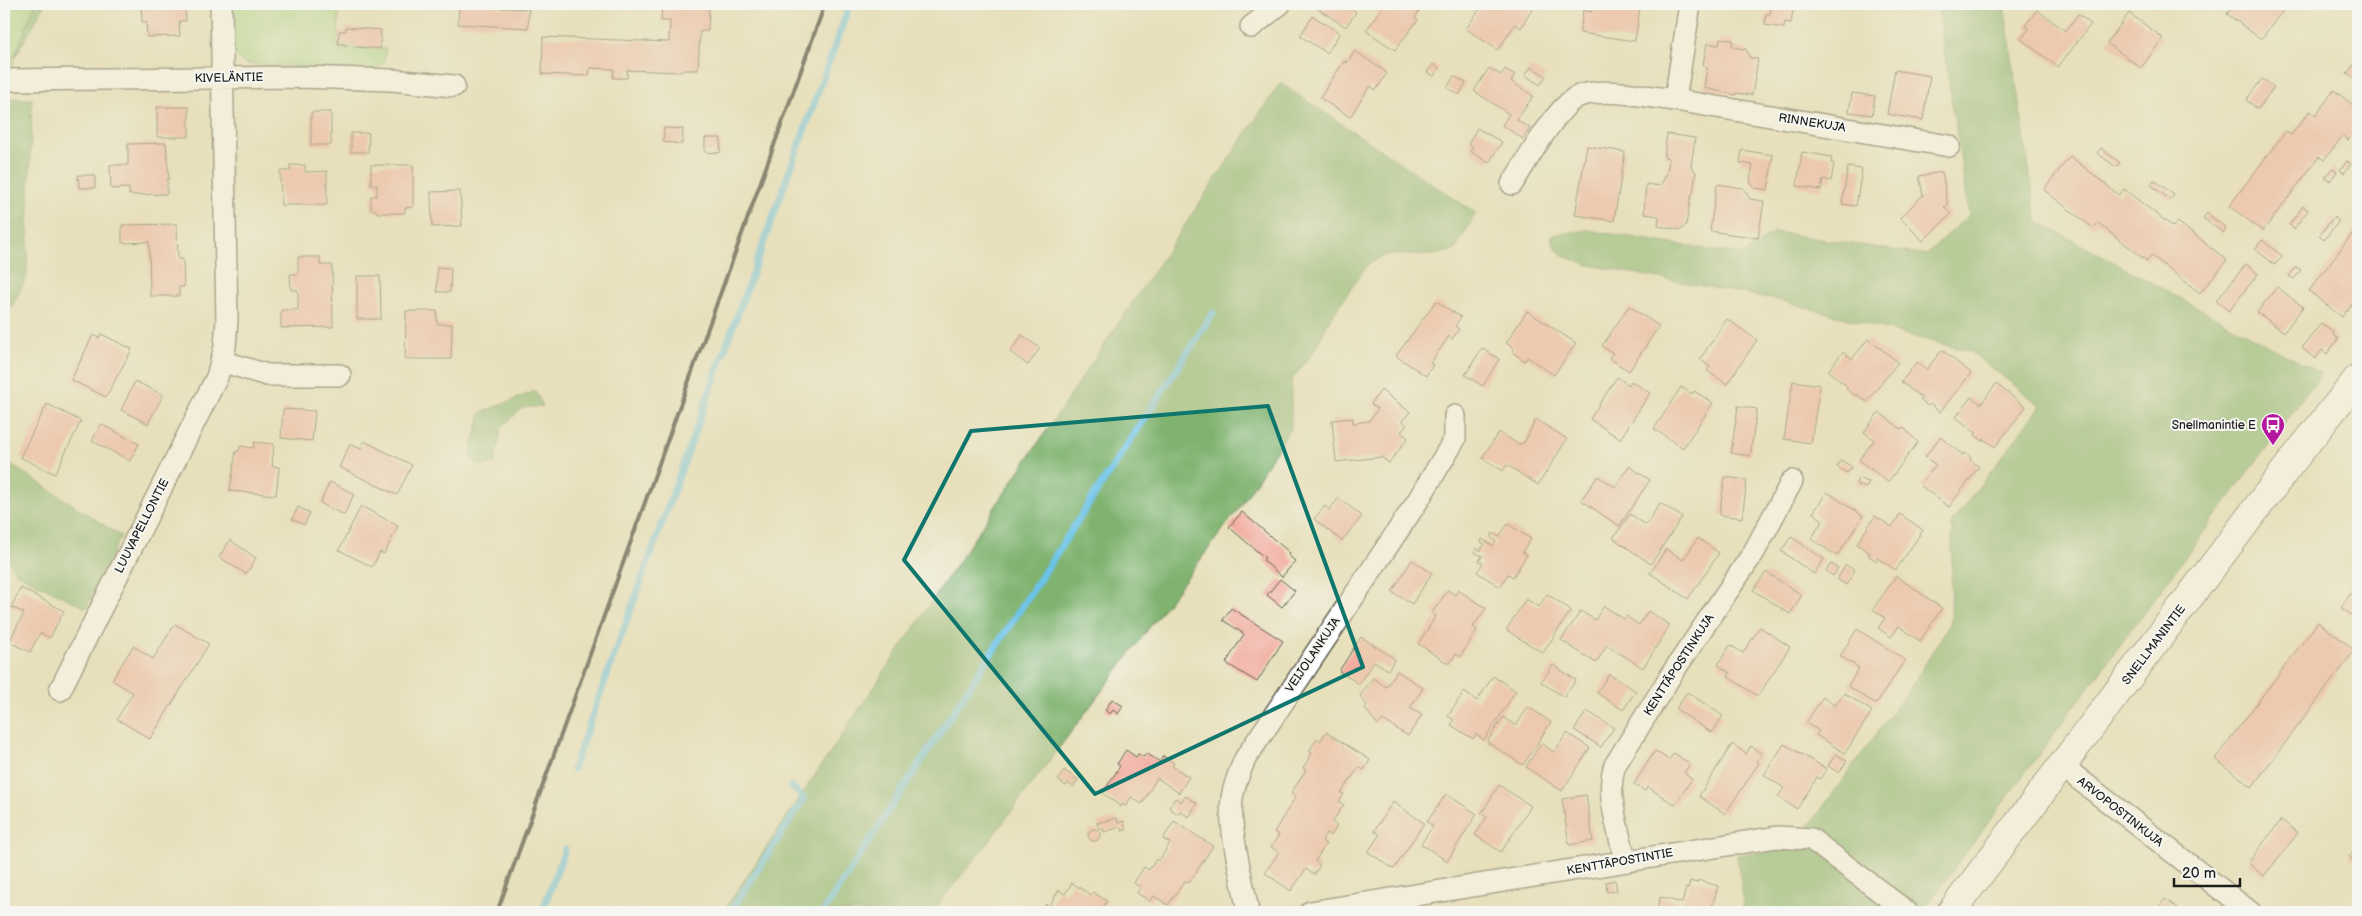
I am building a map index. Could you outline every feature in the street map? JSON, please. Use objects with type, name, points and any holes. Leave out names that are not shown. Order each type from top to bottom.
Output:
[{"type":"street","name":"LUUVAPELLONTIE","points":[[60,690],[214,385],[221,361],[227,320],[224,78],[221,4]]},
{"type":"street","points":[[1251,26],[1280,4]]},
{"type":"street","points":[[1675,100],[1690,4]]},
{"type":"street","name":"KIVELÄNTIE","points":[[4,80],[301,77],[391,80],[454,86]]},
{"type":"street","name":"RINNEKUJA","points":[[1512,184],[1561,110],[1578,96],[1604,92],[1675,100],[1949,146]]},
{"type":"street","points":[[221,361],[267,375],[340,375]]},
{"type":"street","name":"SNELLMANINTIE","points":[[1951,912],[2290,464],[2358,378]]},
{"type":"street","name":"VEIJOLANKUJA","points":[[1248,912],[1232,815],[1232,798],[1236,778],[1245,758],[1417,502],[1456,436],[1455,416]]},
{"type":"street","name":"KENTTÄPOSTINKUJA","points":[[1625,860],[1611,789],[1611,777],[1615,765],[1754,552],[1792,481]]},
{"type":"street","name":"ARVOPOSTINKUJA","points":[[2062,766],[2250,912]]},
{"type":"street","name":"KENTTÄPOSTINTIE","points":[[1310,912],[1777,837],[1811,840],[1907,912]]},
{"type":"highlighted area","points":[[1268,406],[1363,667],[1095,794],[904,560],[971,431]]},
{"type":"green space","points":[[4,4],[35,4],[14,59],[13,71],[4,71]]},
{"type":"green space","points":[[35,4],[45,4],[14,59]]},
{"type":"green space","points":[[229,4],[339,4],[338,44],[386,49],[384,62],[375,71],[247,64],[240,59],[231,46]]},
{"type":"green space","points":[[1937,4],[2004,4],[2037,221],[2321,374],[1922,912],[1739,912],[1744,905],[1737,855],[1792,849],[1911,687],[1951,622],[1952,522],[2041,406],[1971,352],[1779,300],[1589,265],[1564,256],[1555,248],[1551,235],[1587,230],[1743,255],[1774,232],[1926,255],[1969,215]]},
{"type":"green space","points":[[1280,83],[1476,213],[1455,250],[1433,255],[1385,255],[1367,265],[1329,321],[1314,351],[1291,381],[1291,427],[1242,504],[990,840],[932,912],[723,912]]},
{"type":"green space","points":[[4,98],[32,99],[27,276],[4,322]]},
{"type":"green space","points":[[535,391],[543,406],[522,408],[501,428],[495,464],[479,466],[470,456],[481,413]]},
{"type":"green space","points":[[4,460],[121,536],[86,608],[16,573],[4,553]]},
{"type":"building","points":[[141,4],[179,4],[179,8],[185,8],[186,21],[179,21],[180,36],[147,37],[146,22],[142,22]]},
{"type":"building","points":[[459,4],[501,4],[500,8],[529,9],[528,28],[458,24]]},
{"type":"building","points":[[662,4],[709,4],[708,31],[700,31],[698,70],[681,70],[681,72],[627,70],[627,78],[613,78],[614,69],[590,68],[589,76],[542,74],[543,37],[669,42],[670,21],[661,21]]},
{"type":"building","points":[[1322,4],[1344,4],[1356,12],[1346,27],[1318,9]]},
{"type":"building","points":[[1384,4],[1418,4],[1422,7],[1415,18],[1418,20],[1395,50],[1366,31]]},
{"type":"building","points":[[1483,4],[1527,4],[1533,8],[1521,28],[1515,24],[1498,50],[1466,29]]},
{"type":"building","points":[[1593,4],[1640,7],[1635,41],[1580,33],[1583,10],[1591,12]]},
{"type":"building","points":[[1772,4],[1794,4],[1791,23],[1785,22],[1784,28],[1765,25],[1766,14],[1770,14]]},
{"type":"building","points":[[2235,4],[2288,4],[2261,39],[2227,14]]},
{"type":"building","points":[[2037,10],[2066,31],[2078,14],[2091,24],[2058,67],[2021,39],[2029,29],[2025,26]]},
{"type":"building","points":[[2129,13],[2163,38],[2141,68],[2107,43]]},
{"type":"building","points":[[1313,16],[1340,33],[1327,53],[1300,36]]},
{"type":"building","points":[[346,27],[381,30],[380,49],[338,44],[339,31],[346,31]]},
{"type":"building","points":[[1720,38],[1733,40],[1732,47],[1746,49],[1750,58],[1758,59],[1752,95],[1736,93],[1736,95],[1704,88],[1707,68],[1703,64],[1707,43],[1719,45]]},
{"type":"building","points":[[1355,51],[1387,73],[1376,90],[1370,86],[1350,117],[1320,98],[1344,61],[1347,63]]},
{"type":"building","points":[[2358,59],[2358,82],[2347,74]]},
{"type":"building","points":[[1433,64],[1439,68],[1434,76],[1427,72]]},
{"type":"building","points":[[1531,67],[1546,76],[1540,85],[1525,75]]},
{"type":"building","points":[[1489,68],[1501,75],[1505,69],[1515,75],[1511,81],[1533,96],[1517,120],[1530,128],[1523,139],[1502,125],[1509,114],[1474,91]]},
{"type":"building","points":[[1895,70],[1930,76],[1923,120],[1887,114]]},
{"type":"building","points":[[1454,76],[1466,83],[1459,95],[1447,88]]},
{"type":"building","points":[[2262,79],[2274,87],[2258,109],[2246,100]]},
{"type":"building","points":[[2334,90],[2358,109],[2358,127],[2348,140],[2343,136],[2324,160],[2319,157],[2263,231],[2229,206],[2286,131],[2291,135],[2310,111],[2316,115]]},
{"type":"building","points":[[1852,93],[1875,96],[1872,115],[1849,112]]},
{"type":"building","points":[[157,107],[189,107],[189,137],[157,137]]},
{"type":"building","points":[[311,112],[331,112],[331,145],[311,145]]},
{"type":"building","points":[[664,128],[683,129],[682,144],[663,142]]},
{"type":"building","points":[[1477,128],[1502,142],[1489,163],[1470,151],[1473,147],[1468,144]]},
{"type":"building","points":[[351,133],[369,133],[368,152],[351,152]]},
{"type":"building","points":[[1667,134],[1695,138],[1691,167],[1696,172],[1693,193],[1686,225],[1681,230],[1658,226],[1659,216],[1644,214],[1646,184],[1660,186],[1667,173],[1669,158],[1664,157]]},
{"type":"building","points":[[705,138],[721,138],[720,153],[705,152]]},
{"type":"building","points":[[166,143],[169,179],[167,179],[167,194],[129,195],[129,188],[111,189],[110,165],[128,165],[128,144]]},
{"type":"building","points":[[1587,146],[1625,152],[1614,221],[1575,215]]},
{"type":"building","points":[[2101,148],[2120,163],[2116,167],[2097,153]]},
{"type":"building","points":[[1742,150],[1773,155],[1768,190],[1754,188],[1750,181],[1753,165],[1740,163]]},
{"type":"building","points":[[1802,152],[1832,157],[1831,163],[1834,164],[1831,181],[1823,179],[1821,190],[1797,186]]},
{"type":"building","points":[[2070,156],[2119,195],[2124,189],[2173,227],[2178,222],[2227,260],[2200,293],[2151,255],[2147,261],[2098,223],[2093,228],[2044,190]]},
{"type":"building","points":[[2347,161],[2351,164],[2344,173],[2340,170]]},
{"type":"building","points":[[290,165],[305,165],[305,172],[327,171],[327,205],[281,205],[280,171],[290,171]]},
{"type":"building","points":[[371,165],[413,165],[413,207],[405,208],[405,213],[377,213],[376,210],[371,210],[371,196],[377,196],[377,185],[371,185]]},
{"type":"building","points":[[1848,167],[1862,169],[1856,206],[1842,204]]},
{"type":"building","points":[[2332,168],[2337,172],[2330,181],[2325,178]]},
{"type":"building","points":[[1942,172],[1948,206],[1944,207],[1951,214],[1923,241],[1900,218],[1923,195],[1919,176]]},
{"type":"building","points":[[78,175],[95,175],[95,188],[79,188]]},
{"type":"building","points":[[2154,180],[2174,195],[2170,200],[2151,185]]},
{"type":"building","points":[[1717,184],[1743,188],[1750,199],[1764,201],[1758,238],[1710,231]]},
{"type":"building","points":[[460,191],[462,226],[432,227],[431,192]]},
{"type":"building","points":[[2303,206],[2308,210],[2294,229],[2289,225]]},
{"type":"building","points":[[2207,213],[2226,228],[2223,233],[2203,218]]},
{"type":"building","points":[[2334,217],[2339,221],[2324,240],[2319,236]]},
{"type":"building","points":[[177,224],[178,259],[183,259],[184,287],[179,287],[179,296],[150,296],[149,242],[122,243],[122,225]]},
{"type":"building","points":[[2358,226],[2358,297],[2342,317],[2309,291]]},
{"type":"building","points":[[2262,240],[2282,256],[2275,265],[2255,249]]},
{"type":"building","points":[[298,257],[320,257],[320,265],[332,265],[333,327],[281,328],[281,310],[298,310],[298,290],[291,290],[290,274],[298,274]]},
{"type":"building","points":[[2246,264],[2258,274],[2229,311],[2216,301]]},
{"type":"building","points":[[437,267],[451,268],[450,292],[437,292]]},
{"type":"building","points":[[2296,267],[2301,270],[2294,279],[2289,276]]},
{"type":"building","points":[[357,276],[380,276],[381,319],[357,319]]},
{"type":"building","points":[[2277,287],[2303,307],[2284,332],[2257,312]]},
{"type":"building","points":[[1436,301],[1461,317],[1455,326],[1459,329],[1452,339],[1449,336],[1430,364],[1433,365],[1426,376],[1396,356]]},
{"type":"building","points":[[1629,306],[1659,326],[1629,371],[1609,358],[1613,353],[1602,346]]},
{"type":"building","points":[[406,311],[437,311],[437,324],[452,324],[451,359],[405,359]]},
{"type":"building","points":[[1527,311],[1576,343],[1554,375],[1527,357],[1525,361],[1512,352],[1514,348],[1506,343]]},
{"type":"building","points":[[1727,319],[1757,340],[1727,384],[1707,371],[1710,367],[1700,359]]},
{"type":"building","points":[[2321,323],[2334,332],[2333,335],[2338,339],[2327,354],[2322,350],[2315,359],[2302,348]]},
{"type":"building","points":[[101,334],[132,349],[106,397],[71,380],[93,335],[99,338]]},
{"type":"building","points":[[1022,335],[1040,348],[1028,365],[1010,352]]},
{"type":"building","points":[[1868,339],[1898,362],[1867,402],[1846,389],[1848,387],[1828,371],[1843,352],[1852,359]]},
{"type":"building","points":[[1482,348],[1499,359],[1483,386],[1465,375]]},
{"type":"building","points":[[1942,350],[1971,373],[1940,412],[1930,404],[1928,406],[1920,400],[1922,398],[1901,382],[1917,362],[1926,370]]},
{"type":"building","points":[[1617,377],[1629,385],[1631,381],[1650,393],[1620,439],[1590,419]]},
{"type":"building","points":[[135,381],[163,395],[148,424],[121,410]]},
{"type":"building","points":[[1793,381],[1820,385],[1811,443],[1784,439]]},
{"type":"building","points":[[1996,384],[2026,407],[1995,447],[1975,435],[1976,433],[1956,417],[1971,397],[1981,404]]},
{"type":"building","points":[[1681,387],[1692,394],[1694,391],[1713,403],[1683,448],[1654,429]]},
{"type":"building","points":[[1381,390],[1410,412],[1402,421],[1407,425],[1401,432],[1408,438],[1389,463],[1381,457],[1336,462],[1332,420],[1353,418],[1353,423],[1369,421],[1378,409],[1371,404]]},
{"type":"building","points":[[47,404],[81,421],[55,474],[20,457]]},
{"type":"building","points":[[1738,406],[1757,409],[1750,456],[1731,453]]},
{"type":"building","points":[[283,409],[315,411],[312,441],[281,438]]},
{"type":"building","points":[[1879,412],[1901,429],[1903,427],[1918,442],[1888,482],[1859,460],[1874,440],[1864,432]]},
{"type":"building","points":[[1536,419],[1567,439],[1538,485],[1507,465],[1503,471],[1482,458],[1499,432],[1518,444],[1524,443]]},
{"type":"building","points":[[101,424],[139,444],[130,461],[92,441]]},
{"type":"building","points":[[1940,437],[1963,455],[1964,453],[1968,455],[1971,458],[1970,460],[1979,467],[1949,507],[1920,485],[1936,465],[1925,457]]},
{"type":"building","points":[[364,441],[412,465],[397,495],[339,467],[350,444],[361,449]]},
{"type":"building","points":[[254,442],[274,444],[272,466],[279,467],[276,495],[230,491],[236,451],[239,451],[240,446],[254,448]]},
{"type":"building","points":[[1841,460],[1852,467],[1847,473],[1837,467]]},
{"type":"building","points":[[1629,466],[1650,480],[1619,526],[1581,500],[1598,476],[1615,487]]},
{"type":"building","points":[[1725,477],[1747,480],[1742,518],[1719,515]]},
{"type":"building","points":[[1858,478],[1869,482],[1866,488],[1856,484]]},
{"type":"building","points":[[330,482],[354,494],[344,515],[320,503]]},
{"type":"building","points":[[1827,492],[1863,516],[1837,556],[1811,539],[1823,520],[1813,513]]},
{"type":"building","points":[[1339,498],[1362,516],[1342,541],[1314,519],[1325,506],[1329,510]]},
{"type":"building","points":[[1660,503],[1682,517],[1651,564],[1613,538],[1630,514],[1646,525]]},
{"type":"building","points":[[361,506],[398,526],[384,554],[380,552],[372,567],[339,550]]},
{"type":"building","points":[[298,507],[310,513],[304,525],[292,519]]},
{"type":"building","points":[[1242,512],[1290,553],[1288,555],[1295,561],[1282,577],[1263,560],[1265,558],[1229,527]]},
{"type":"building","points":[[1900,514],[1923,530],[1896,570],[1877,558],[1876,561],[1868,555],[1870,553],[1857,544],[1875,516],[1892,527]]},
{"type":"building","points":[[1508,524],[1531,539],[1522,552],[1527,555],[1513,577],[1508,574],[1500,587],[1477,572],[1483,563],[1479,561],[1482,556],[1474,552],[1477,548],[1480,551],[1485,544],[1481,542],[1482,539],[1493,546],[1496,541],[1490,537],[1493,533],[1499,537]]},
{"type":"building","points":[[1791,537],[1824,559],[1814,574],[1781,551]]},
{"type":"building","points":[[1698,538],[1719,553],[1688,599],[1650,573],[1666,549],[1683,560]]},
{"type":"building","points":[[230,540],[256,558],[246,574],[219,557]]},
{"type":"building","points":[[1412,560],[1432,573],[1412,604],[1392,592]]},
{"type":"building","points":[[1831,564],[1838,568],[1833,576],[1826,571]]},
{"type":"building","points":[[1846,565],[1855,570],[1846,585],[1837,579]]},
{"type":"building","points":[[1766,572],[1802,595],[1790,614],[1753,590]]},
{"type":"building","points":[[1896,576],[1942,608],[1920,641],[1899,626],[1891,637],[1878,628],[1885,618],[1873,609]]},
{"type":"building","points":[[1280,579],[1295,591],[1282,607],[1267,595]]},
{"type":"building","points":[[2358,584],[2358,620],[2341,607]]},
{"type":"building","points":[[21,588],[64,611],[50,638],[40,633],[30,652],[9,642],[24,613],[11,607]]},
{"type":"building","points":[[1448,590],[1455,595],[1458,590],[1486,608],[1473,627],[1477,630],[1460,657],[1456,654],[1449,664],[1418,644],[1436,616],[1432,613]]},
{"type":"building","points":[[1547,594],[1571,610],[1543,653],[1506,630],[1526,599],[1539,607]]},
{"type":"building","points":[[1604,606],[1624,619],[1626,616],[1639,625],[1648,611],[1670,625],[1643,668],[1607,645],[1596,663],[1561,640],[1581,611],[1595,620]]},
{"type":"building","points":[[1231,608],[1283,641],[1257,682],[1226,663],[1244,634],[1223,620]]},
{"type":"building","points":[[2318,622],[2355,650],[2252,787],[2215,759]]},
{"type":"building","points":[[175,624],[209,644],[150,739],[117,719],[133,693],[112,680],[133,646],[153,659]]},
{"type":"building","points":[[1760,627],[1790,647],[1758,696],[1728,677],[1730,673],[1718,665],[1730,645],[1743,653]]},
{"type":"building","points":[[1857,629],[1905,660],[1876,704],[1848,686],[1859,668],[1840,656]]},
{"type":"building","points":[[1361,637],[1395,659],[1388,670],[1374,661],[1359,684],[1339,671]]},
{"type":"building","points":[[1553,665],[1576,680],[1564,697],[1541,682]]},
{"type":"building","points":[[1397,671],[1423,688],[1410,708],[1422,715],[1408,736],[1383,720],[1378,725],[1365,709],[1367,705],[1360,696],[1373,678],[1386,687]]},
{"type":"building","points":[[1609,674],[1636,691],[1623,710],[1597,693]]},
{"type":"building","points":[[1493,676],[1516,691],[1484,740],[1476,734],[1473,739],[1451,725],[1454,720],[1448,716],[1464,692],[1477,701]]},
{"type":"building","points":[[1687,692],[1723,716],[1712,733],[1676,709]]},
{"type":"building","points":[[1844,693],[1872,711],[1845,753],[1816,735],[1819,731],[1806,723],[1823,697],[1835,706]]},
{"type":"building","points":[[1112,699],[1123,706],[1118,714],[1113,710],[1110,714],[1105,710]]},
{"type":"building","points":[[1528,707],[1551,722],[1523,765],[1487,742],[1503,717],[1516,726]]},
{"type":"building","points":[[1587,711],[1614,728],[1601,747],[1574,730]]},
{"type":"building","points":[[1326,732],[1370,760],[1364,770],[1359,767],[1341,793],[1344,794],[1339,802],[1344,805],[1332,822],[1337,826],[1331,836],[1326,833],[1322,841],[1326,844],[1315,861],[1320,865],[1314,875],[1306,869],[1291,891],[1265,873],[1279,852],[1271,847],[1279,835],[1274,832],[1296,796],[1291,793],[1306,770],[1303,768],[1312,753],[1309,751],[1317,738],[1320,741]]},
{"type":"building","points":[[1567,733],[1590,748],[1562,791],[1526,767],[1541,743],[1554,752]]},
{"type":"building","points":[[1732,744],[1746,754],[1751,746],[1762,754],[1757,761],[1759,763],[1725,814],[1699,796]]},
{"type":"building","points":[[1784,744],[1827,769],[1820,779],[1817,777],[1797,809],[1778,797],[1784,788],[1764,775]]},
{"type":"building","points":[[1126,750],[1136,757],[1138,754],[1144,757],[1146,753],[1160,762],[1163,756],[1174,763],[1172,766],[1189,777],[1179,793],[1157,778],[1142,804],[1131,797],[1126,806],[1122,804],[1121,807],[1103,793],[1120,766],[1117,764]]},
{"type":"building","points":[[1655,751],[1669,760],[1674,753],[1690,764],[1684,773],[1692,779],[1675,805],[1648,787],[1645,791],[1634,784]]},
{"type":"building","points":[[1836,754],[1847,761],[1839,773],[1828,766]]},
{"type":"building","points":[[1064,770],[1078,780],[1073,787],[1068,783],[1066,786],[1058,780]]},
{"type":"building","points":[[1499,785],[1531,806],[1501,852],[1475,835],[1487,817],[1481,814]]},
{"type":"building","points":[[1446,794],[1477,814],[1447,861],[1421,844],[1433,826],[1427,822]]},
{"type":"building","points":[[1586,795],[1593,841],[1569,845],[1562,799]]},
{"type":"building","points":[[1185,796],[1197,803],[1189,817],[1180,811],[1178,814],[1169,808],[1175,798],[1181,802]]},
{"type":"building","points":[[1393,802],[1424,823],[1394,869],[1368,852],[1380,834],[1374,831]]},
{"type":"building","points":[[1117,818],[1118,823],[1124,821],[1126,830],[1122,831],[1121,827],[1104,832],[1103,828],[1099,829],[1097,823]]},
{"type":"building","points":[[2281,820],[2298,833],[2264,876],[2248,863]]},
{"type":"building","points":[[1174,821],[1213,846],[1189,883],[1185,881],[1168,905],[1154,896],[1150,901],[1137,893],[1141,887],[1134,883],[1144,867],[1149,870],[1156,859],[1159,861],[1170,843],[1163,839]]},
{"type":"building","points":[[1096,829],[1099,830],[1099,840],[1092,841],[1089,840],[1088,833],[1089,830]]},
{"type":"building","points":[[2358,845],[2358,863],[2349,857]]},
{"type":"building","points":[[1615,880],[1617,891],[1607,892],[1606,882]]},
{"type":"building","points":[[1698,880],[1718,886],[1711,911],[1701,908],[1700,912],[1656,912],[1660,897],[1682,903],[1690,881],[1697,883]]},
{"type":"building","points":[[1072,883],[1091,895],[1093,892],[1107,901],[1100,912],[1041,912],[1046,904],[1049,906],[1059,890],[1065,894]]},
{"type":"building","points":[[2165,899],[2183,912],[2155,912]]},
{"type":"waterway","points":[[573,769],[850,4]]},
{"type":"waterway","points":[[823,912],[1213,313]]},
{"type":"waterway","points":[[730,912],[804,799],[791,786]]},
{"type":"waterway","points":[[542,912],[565,849]]},
{"type":"railway","points":[[497,912],[825,4]]},
{"type":"place","name":"Snellmanintie E","points":[[2273,446]]}]
